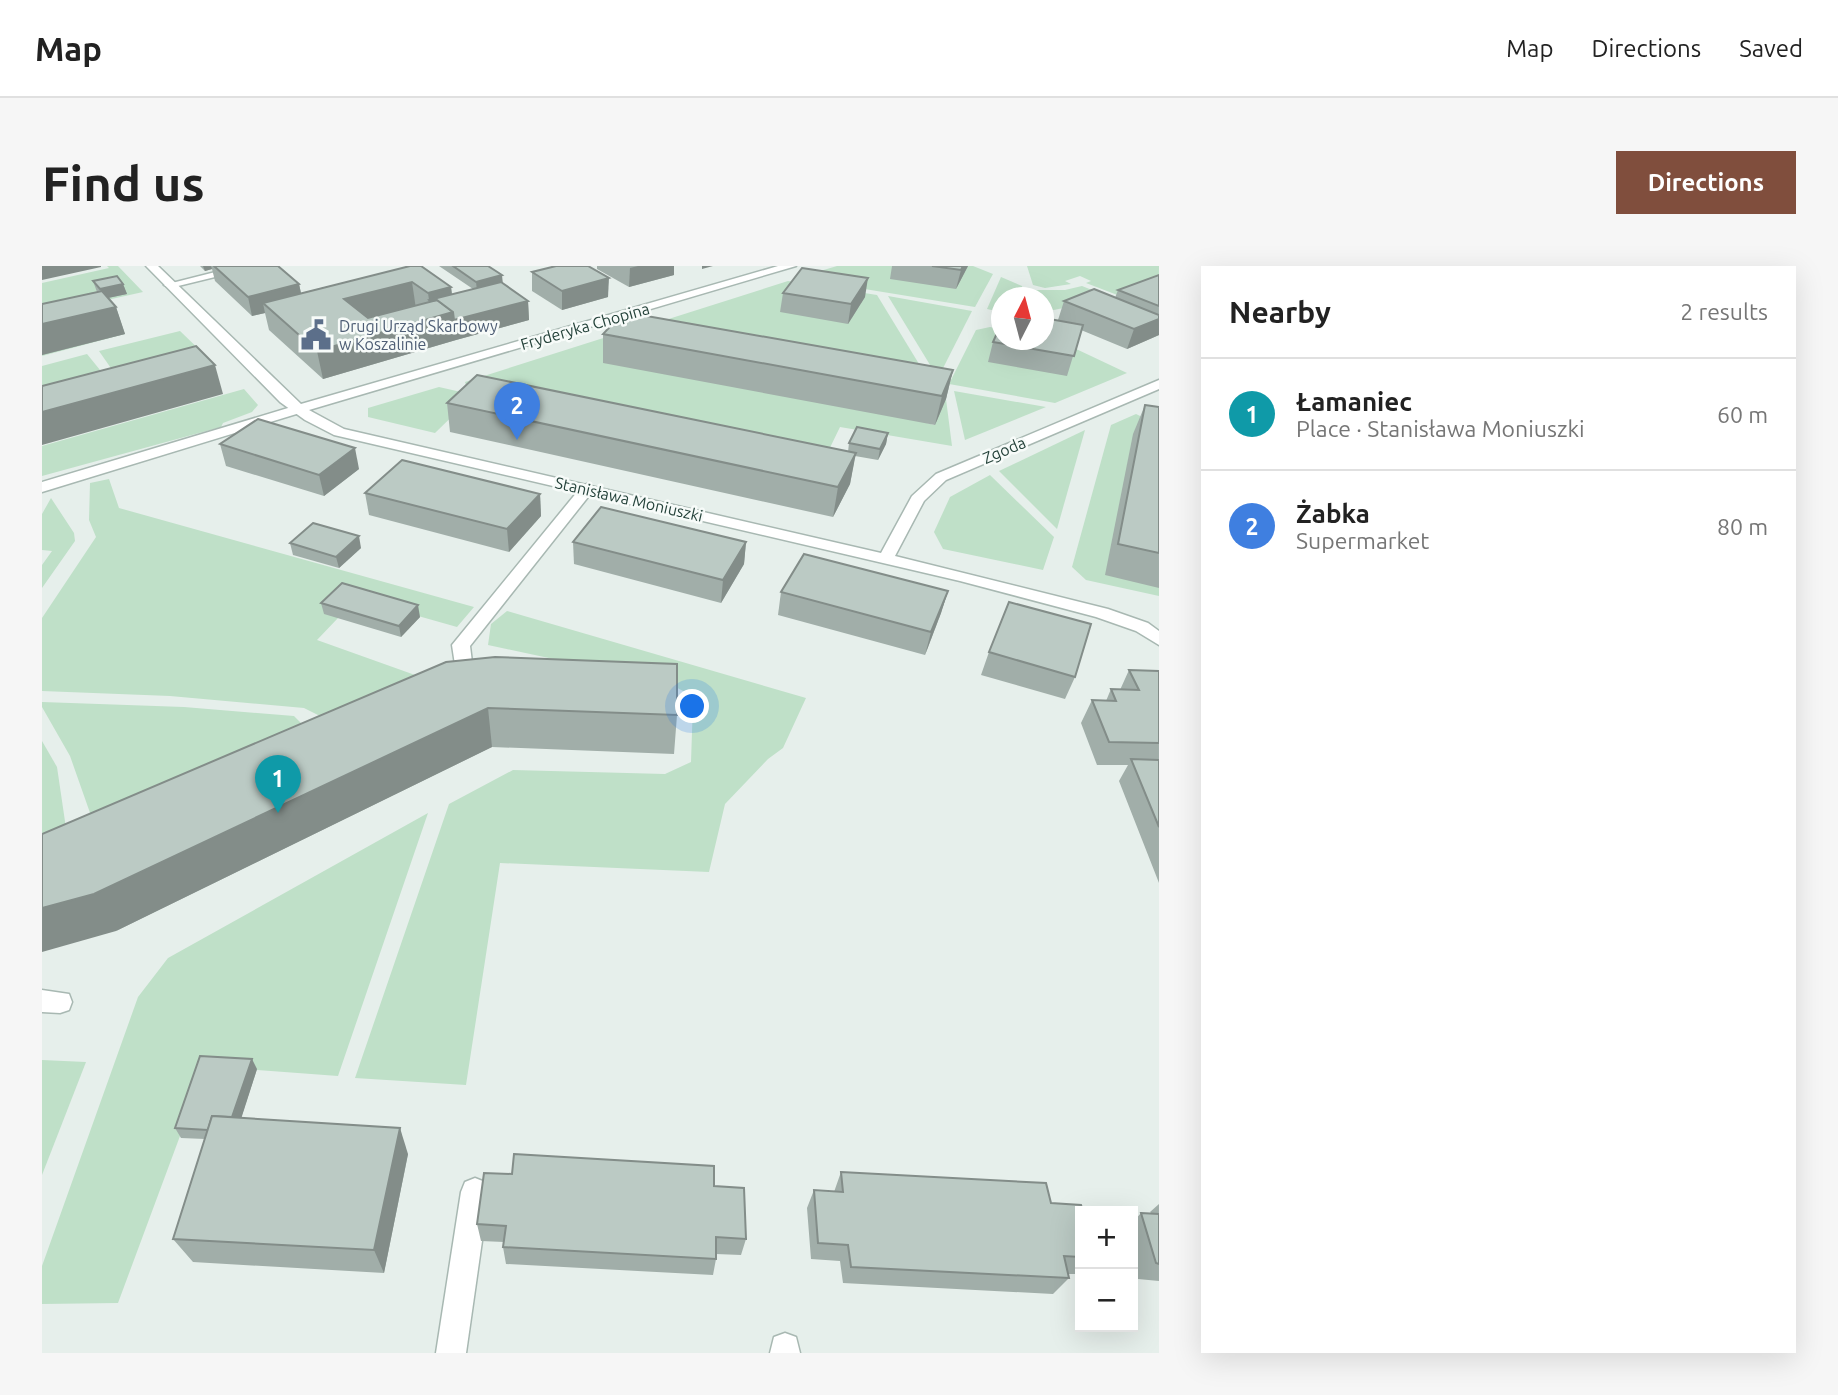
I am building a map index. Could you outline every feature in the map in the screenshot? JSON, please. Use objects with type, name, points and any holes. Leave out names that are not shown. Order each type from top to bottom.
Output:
[{"type":"street","name":"Stanisława Moniuszki","points":[[152,266],[298,410],[323,425],[348,434],[886,558],[1102,613],[1142,627],[1159,639]]},
{"type":"street","points":[[170,285],[254,266]]},
{"type":"street","name":"Fryderyka Chopina","points":[[42,487],[790,266]]},
{"type":"street","name":"Zgoda","points":[[886,558],[917,499],[941,477],[1159,384]]},
{"type":"street","points":[[466,689],[461,645],[587,489]]},
{"type":"street","points":[[451,1353],[475,1192]]},
{"type":"green space","points":[[107,266],[118,266],[143,292],[98,302],[125,334],[42,356],[42,283],[109,268]]},
{"type":"green space","points":[[837,266],[973,266],[993,274],[975,307],[797,278]]},
{"type":"green space","points":[[1027,266],[1159,266],[1159,282],[1120,296],[1086,283],[1091,281],[1080,276],[1065,281],[1071,284],[1052,287],[1033,285]]},
{"type":"green space","points":[[1001,277],[1022,287],[997,287]]},
{"type":"green space","points":[[788,281],[877,295],[930,382],[637,329]]},
{"type":"green space","points":[[1082,286],[1112,298],[1054,310],[1054,290]]},
{"type":"green space","points":[[888,296],[972,311],[938,378]]},
{"type":"green space","points":[[991,327],[991,350],[1054,350],[1055,339],[1127,373],[1055,403],[949,384],[976,330]]},
{"type":"green space","points":[[180,331],[208,358],[122,384],[99,351]]},
{"type":"green space","points":[[616,334],[934,425],[946,399],[952,446],[840,427],[824,460],[466,385],[465,382]]},
{"type":"green space","points":[[87,354],[113,386],[42,405],[42,366]]},
{"type":"green space","points":[[439,387],[474,395],[435,433],[368,417],[368,408]]},
{"type":"green space","points":[[244,389],[258,405],[252,412],[223,423],[221,427],[42,476],[42,446]]},
{"type":"green space","points":[[954,391],[1046,407],[965,440]]},
{"type":"green space","points":[[1136,414],[1159,425],[1159,596],[1086,580],[1072,567],[1111,425]]},
{"type":"green space","points":[[1085,430],[1057,529],[999,471]]},
{"type":"green space","points":[[990,475],[1054,537],[1043,570],[943,549],[934,532],[950,497]]},
{"type":"green space","points":[[109,479],[119,508],[474,607],[457,627],[344,595],[338,618],[317,640],[429,680],[324,718],[304,708],[170,696],[42,691],[42,618],[96,537],[89,520],[90,483]]},
{"type":"green space","points":[[51,498],[74,533],[75,541],[42,588],[42,565],[52,551],[42,550],[42,514]]},
{"type":"green space","points":[[507,611],[806,698],[783,748],[768,759],[725,804],[709,872],[500,863],[466,1085],[355,1078],[449,804],[513,770],[665,774],[691,762],[693,702],[685,692],[670,684],[488,645],[491,624]]},
{"type":"green space","points":[[42,702],[184,707],[294,716],[303,725],[95,827],[70,756],[42,707]]},
{"type":"green space","points":[[42,741],[57,767],[67,835],[42,835]]},
{"type":"green space","points":[[428,813],[338,1076],[206,1066],[118,1303],[42,1304],[42,1266],[138,997],[168,958]]},
{"type":"green space","points":[[42,1060],[86,1062],[42,1175]]},
{"type":"building","points":[[214,266],[278,266],[299,284],[248,297]]},
{"type":"building","points":[[410,266],[421,266],[451,287],[428,293],[412,282],[344,299],[368,318],[437,300],[453,312],[317,351],[263,303]]},
{"type":"building","points":[[453,266],[488,266],[502,275],[476,282]]},
{"type":"building","points":[[556,266],[588,266],[609,278],[562,291],[532,272]]},
{"type":"building","points":[[932,266],[963,266],[961,270]]},
{"type":"building","points":[[802,268],[868,278],[851,304],[783,293]]},
{"type":"building","points":[[1159,275],[1159,306],[1118,290]]},
{"type":"building","points":[[117,276],[123,284],[100,289],[93,281]]},
{"type":"building","points":[[501,282],[528,301],[454,320],[453,312],[437,300],[429,300]]},
{"type":"building","points":[[1094,289],[1159,315],[1159,319],[1134,329],[1064,301]]},
{"type":"building","points":[[102,291],[116,307],[42,324],[42,304]]},
{"type":"building","points":[[624,312],[953,370],[942,396],[603,334]]},
{"type":"building","points":[[1054,320],[1083,325],[1074,356],[1039,350],[1054,350]]},
{"type":"building","points":[[196,346],[215,365],[42,412],[42,386]]},
{"type":"building","points":[[477,375],[856,453],[838,487],[447,403]]},
{"type":"building","points":[[1145,405],[1159,407],[1159,553],[1118,544]]},
{"type":"building","points":[[258,419],[355,448],[319,475],[220,444]]},
{"type":"building","points":[[857,427],[888,433],[880,449],[849,443]]},
{"type":"building","points":[[402,460],[540,494],[507,529],[365,493]]},
{"type":"building","points":[[601,507],[746,542],[723,580],[573,542]]},
{"type":"building","points":[[313,523],[359,536],[336,557],[290,543]]},
{"type":"building","points":[[804,554],[948,591],[931,632],[781,592]]},
{"type":"building","points":[[342,583],[418,605],[399,626],[321,603]]},
{"type":"building","points":[[1009,602],[1091,624],[1075,677],[989,652]]},
{"type":"building","points":[[495,657],[677,664],[677,715],[488,708],[94,894],[42,908],[42,834],[446,662]]},
{"type":"building","points":[[1129,670],[1159,671],[1159,743],[1109,742],[1092,700],[1116,701],[1111,689],[1139,690]]},
{"type":"building","points":[[1131,759],[1159,760],[1159,827]]},
{"type":"building","points":[[200,1056],[252,1059],[232,1117],[212,1116],[208,1130],[175,1128]]},
{"type":"building","points":[[212,1116],[400,1128],[374,1250],[173,1239]]},
{"type":"building","points":[[514,1154],[714,1166],[714,1186],[744,1188],[746,1239],[716,1237],[716,1259],[503,1247],[506,1226],[477,1224],[484,1173],[512,1174]]},
{"type":"building","points":[[841,1172],[1046,1183],[1051,1203],[1081,1206],[1075,1206],[1075,1257],[1064,1256],[1069,1278],[851,1267],[848,1245],[818,1243],[814,1190],[843,1192]]},
{"type":"building","points":[[1141,1213],[1159,1214],[1159,1264],[1156,1263]]},
{"type":"place","name":"Drugi Urząd Skarbowy w Koszalinie","points":[[316,335]]},
{"type":"place","name":"Żabka","points":[[517,440]]},
{"type":"place","name":"Łamaniec","points":[[278,813]]}]
